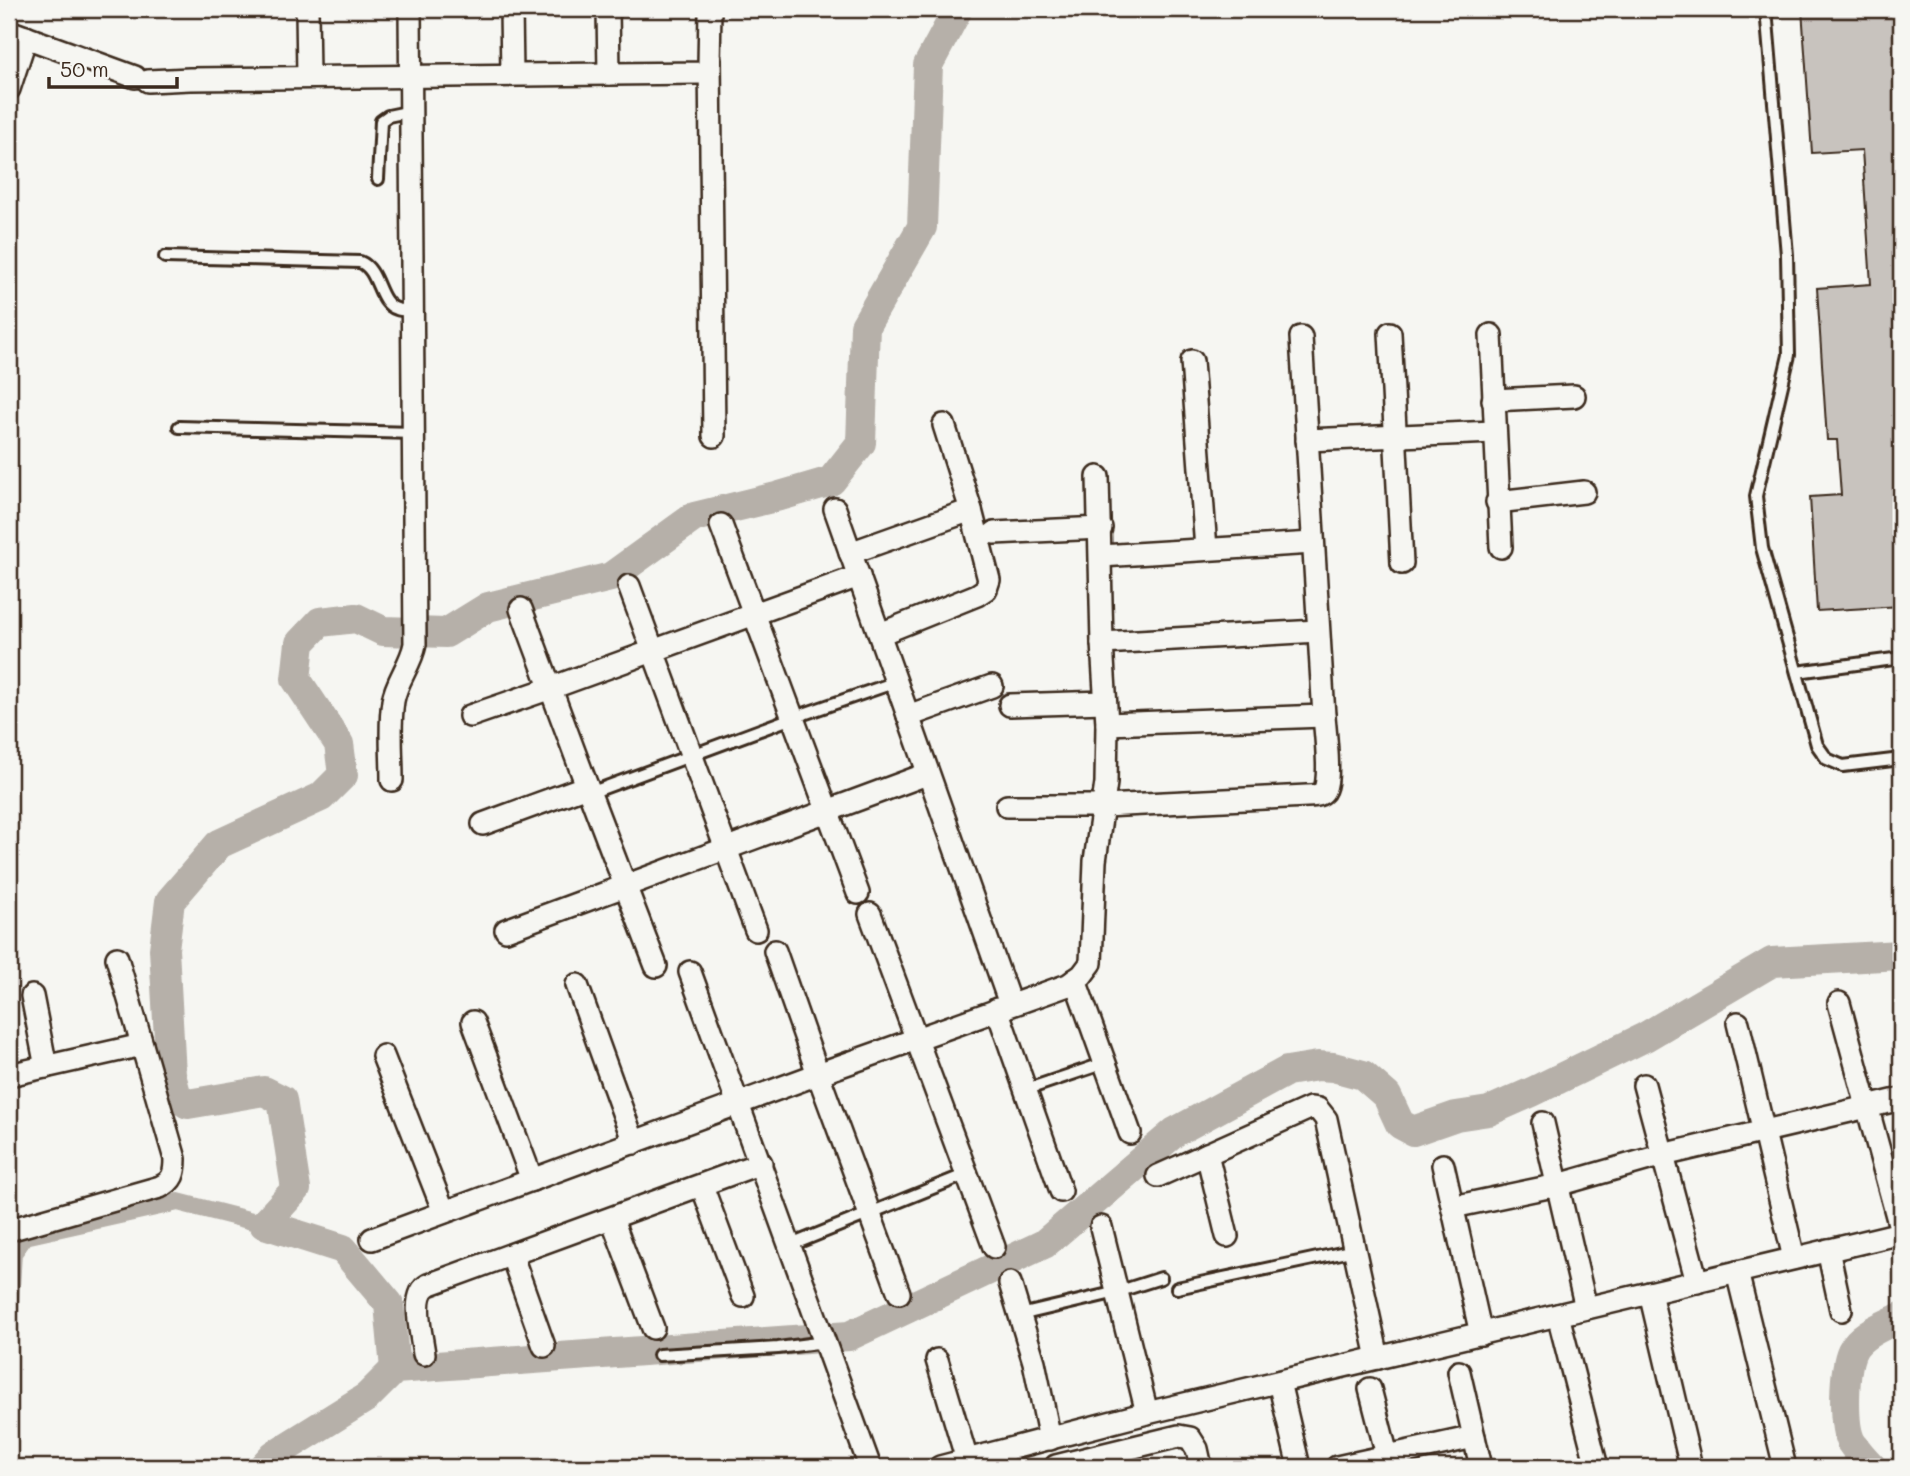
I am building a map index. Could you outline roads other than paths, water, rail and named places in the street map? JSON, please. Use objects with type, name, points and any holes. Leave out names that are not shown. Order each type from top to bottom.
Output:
[{"type":"street","points":[[307,9],[308,77]]},
{"type":"street","points":[[391,780],[393,702],[396,689],[412,658],[415,644],[410,9]]},
{"type":"street","points":[[511,9],[512,75]]},
{"type":"street","points":[[608,9],[609,74]]},
{"type":"street","points":[[710,9],[714,436]]},
{"type":"street","points":[[9,89],[17,34],[141,79],[700,73],[706,71],[710,59]]},
{"type":"street","points":[[1390,333],[1402,564]]},
{"type":"street","points":[[1490,335],[1501,547]]},
{"type":"street","points":[[1007,806],[1104,806],[1320,795],[1325,790],[1324,716],[1301,337]]},
{"type":"street","points":[[1192,361],[1206,549]]},
{"type":"street","points":[[1493,400],[1574,396]]},
{"type":"street","points":[[880,634],[986,589],[989,579],[987,569],[944,425]]},
{"type":"street","points":[[1307,440],[1494,432]]},
{"type":"street","points":[[372,1239],[818,1074],[1068,985],[1075,980],[1091,963],[1095,861],[1104,806],[1107,724],[1098,477]]},
{"type":"street","points":[[1497,502],[1584,492]]},
{"type":"street","points":[[835,509],[928,774],[1003,1007],[1025,1090],[1061,1191]]},
{"type":"street","points":[[850,553],[971,510]]},
{"type":"street","points":[[721,525],[858,893]]},
{"type":"street","points":[[995,533],[1101,528]]},
{"type":"street","points":[[1101,556],[1313,543]]},
{"type":"street","points":[[470,716],[859,576]]},
{"type":"street","points":[[629,586],[756,930]]},
{"type":"street","points":[[521,609],[656,966]]},
{"type":"street","points":[[1102,643],[1318,631]]},
{"type":"street","points":[[908,716],[992,686]]},
{"type":"street","points":[[1010,705],[1105,702]]},
{"type":"street","points":[[1107,724],[1324,716]]},
{"type":"street","points":[[506,930],[928,774]]},
{"type":"street","points":[[483,824],[589,789]]},
{"type":"street","points":[[870,914],[994,1247]]},
{"type":"street","points":[[775,951],[899,1293]]},
{"type":"street","points":[[9,1230],[160,1187],[169,1183],[172,1178],[175,1159],[117,958]]},
{"type":"street","points":[[690,972],[870,1467]]},
{"type":"street","points":[[1075,980],[1130,1133]]},
{"type":"street","points":[[577,985],[634,1143]]},
{"type":"street","points":[[32,996],[46,1067]]},
{"type":"street","points":[[940,1467],[967,1464],[1147,1413],[1901,1232],[1839,1003]]},
{"type":"street","points":[[473,1023],[532,1180]]},
{"type":"street","points":[[1738,1023],[1794,1258]]},
{"type":"street","points":[[9,1075],[142,1045]]},
{"type":"street","points":[[383,1056],[444,1212]]},
{"type":"street","points":[[1644,1085],[1697,1282]]},
{"type":"street","points":[[1452,1207],[1558,1185],[1663,1154],[1901,1099]]},
{"type":"street","points":[[1158,1176],[1310,1108],[1318,1109],[1326,1119],[1378,1358]]},
{"type":"street","points":[[1543,1123],[1586,1308]]},
{"type":"street","points":[[1207,1154],[1227,1237]]},
{"type":"street","points":[[425,1354],[417,1300],[422,1289],[761,1163]]},
{"type":"street","points":[[1443,1165],[1481,1334]]},
{"type":"street","points":[[702,1186],[743,1296]]},
{"type":"street","points":[[611,1219],[653,1328]]},
{"type":"street","points":[[1101,1227],[1147,1413]]},
{"type":"street","points":[[1828,1250],[1841,1310]]},
{"type":"street","points":[[512,1256],[544,1346]]},
{"type":"street","points":[[1737,1272],[1785,1467]]},
{"type":"street","points":[[1010,1283],[1034,1362],[1050,1439]]},
{"type":"street","points":[[1650,1293],[1691,1467]]},
{"type":"street","points":[[1558,1315],[1597,1467]]},
{"type":"street","points":[[937,1360],[967,1464]]},
{"type":"street","points":[[1460,1372],[1481,1467]]},
{"type":"street","points":[[1279,1382],[1299,1467]]},
{"type":"street","points":[[1370,1389],[1388,1462]]},
{"type":"street","points":[[1056,1466],[1179,1436],[1190,1438],[1201,1467]]},
{"type":"street","points":[[1337,1467],[1388,1462],[1474,1437]]},
{"type":"lane","points":[[1766,9],[1787,256],[1789,355],[1756,496],[1762,548],[1817,745],[1827,759],[1843,766],[1901,759]]},
{"type":"lane","points":[[378,179],[381,121],[388,116],[412,111]]},
{"type":"lane","points":[[165,257],[360,262],[372,269],[389,304],[396,309],[414,310]]},
{"type":"lane","points":[[179,427],[415,433]]},
{"type":"lane","points":[[1797,672],[1901,658]]},
{"type":"lane","points":[[589,789],[896,682]]},
{"type":"lane","points":[[1025,1090],[1105,1063]]},
{"type":"lane","points":[[791,1245],[967,1174]]},
{"type":"lane","points":[[1177,1288],[1355,1250]]},
{"type":"lane","points":[[1020,1315],[1117,1292],[1161,1278]]},
{"type":"lane","points":[[659,1355],[778,1348],[825,1342]]},
{"type":"waterway","points":[[395,1369],[389,1304],[343,1249],[264,1224],[296,1189],[282,1100],[264,1091],[188,1104],[177,1097],[171,1075],[164,949],[170,901],[219,844],[321,797],[343,775],[339,744],[296,679],[300,643],[320,622],[356,618],[383,631],[446,633],[488,607],[611,577],[694,517],[831,481],[861,443],[865,326],[922,227],[928,65],[958,9]]},
{"type":"waterway","points":[[263,1467],[274,1455],[367,1397],[395,1369],[849,1336],[1044,1244],[1175,1132],[1287,1071],[1318,1066],[1363,1075],[1387,1096],[1400,1124],[1413,1131],[1456,1116],[1489,1111],[1532,1092],[1645,1037],[1772,962],[1901,955]]},
{"type":"waterway","points":[[9,1322],[13,1253],[25,1236],[178,1202],[264,1224]]},
{"type":"waterway","points":[[1872,1467],[1853,1445],[1848,1434],[1845,1396],[1849,1359],[1861,1340],[1901,1317]]}]
